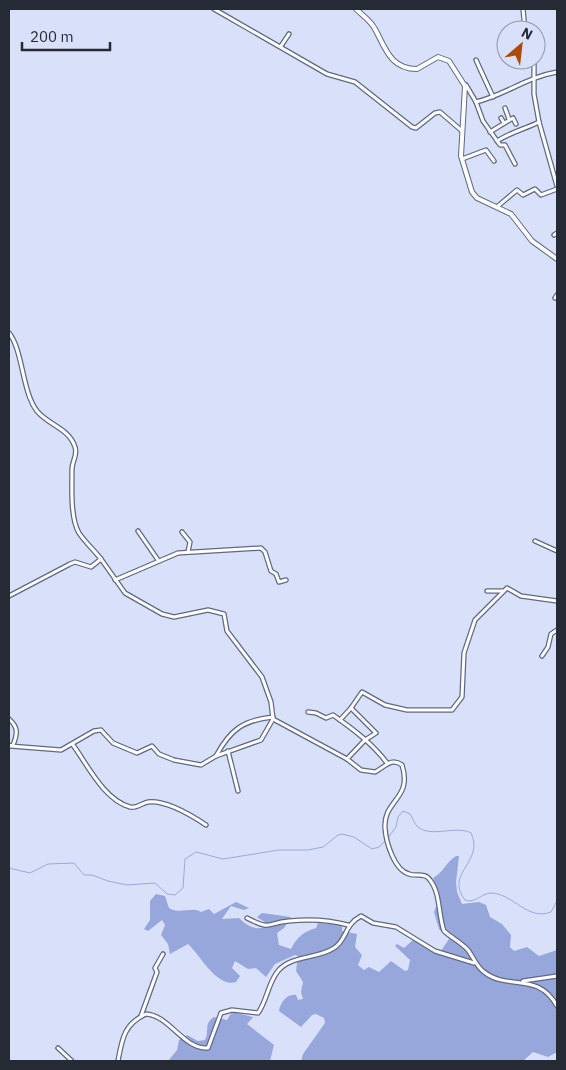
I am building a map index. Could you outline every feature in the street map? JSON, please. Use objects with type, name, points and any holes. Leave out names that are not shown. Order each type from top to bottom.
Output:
[{"type":"street","points":[[214,9],[327,74],[355,82],[414,128],[440,112],[463,132]]},
{"type":"street","points":[[356,9],[374,27],[385,52],[390,58],[410,69],[417,70],[438,57],[449,61],[476,102],[490,132],[500,145],[505,145],[515,164]]},
{"type":"street","points":[[281,46],[289,34]]},
{"type":"street","points":[[476,60],[493,97]]},
{"type":"street","points":[[498,206],[517,190],[523,195],[535,189],[541,195],[557,187],[539,122],[533,70]]},
{"type":"street","points":[[476,102],[493,97],[538,75],[557,72]]},
{"type":"street","points":[[463,81],[466,89],[462,159],[469,186],[474,196],[498,206],[516,219],[535,244],[550,252],[557,259]]},
{"type":"street","points":[[504,108],[509,119]]},
{"type":"street","points":[[501,118],[504,123]]},
{"type":"street","points":[[490,132],[509,119],[514,118],[516,124]]},
{"type":"street","points":[[497,141],[511,132],[516,132],[539,122]]},
{"type":"street","points":[[462,159],[486,150],[494,161]]},
{"type":"street","points":[[9,332],[37,411],[65,432],[73,442],[76,452],[72,467],[72,496],[76,526],[80,535],[101,559],[126,594],[167,616],[174,617],[208,610],[224,614],[227,631],[262,677],[271,702],[273,718],[261,739],[216,756],[203,764],[192,765],[160,754],[152,746],[137,754],[115,744],[101,730],[94,731],[73,745],[54,750],[10,746],[17,730],[9,718]]},
{"type":"street","points":[[138,531],[158,560]]},
{"type":"street","points":[[182,532],[190,542],[188,552]]},
{"type":"street","points":[[535,541],[557,550]]},
{"type":"street","points":[[115,580],[173,554],[261,548],[265,552],[270,571],[276,574],[280,582],[286,580]]},
{"type":"street","points":[[9,596],[70,564],[75,562],[89,567],[101,559]]},
{"type":"street","points":[[340,720],[352,708],[362,691],[384,705],[407,710],[452,710],[462,697],[464,653],[475,620],[507,588],[521,596],[557,601]]},
{"type":"street","points":[[487,591],[503,591]]},
{"type":"street","points":[[542,656],[549,646],[551,634],[557,630]]},
{"type":"street","points":[[347,759],[365,740],[376,732],[352,708]]},
{"type":"street","points":[[308,712],[316,713],[326,718],[332,715],[355,729],[379,751],[387,763]]},
{"type":"street","points":[[216,756],[226,738],[248,721],[273,718],[347,759],[361,770],[369,772],[378,770],[387,763],[397,762],[402,765],[405,782],[402,792],[389,812],[385,825],[395,860],[403,872],[410,875],[420,874],[430,880],[437,896],[444,931],[465,947],[485,973],[545,990],[557,1006]]},
{"type":"street","points":[[73,745],[108,792],[128,806],[135,807],[149,802],[160,804],[192,816],[206,825]]},
{"type":"street","points":[[228,751],[238,790]]},
{"type":"street","points":[[118,1061],[124,1030],[130,1023],[141,1016],[150,1014],[189,1042],[208,1048],[221,1012],[232,1010],[258,1013],[278,970],[300,959],[324,954],[335,948],[348,925],[362,916],[373,923],[396,927],[435,951],[477,964]]},
{"type":"street","points":[[247,918],[268,926],[294,920],[334,921],[348,925]]},
{"type":"street","points":[[141,1016],[154,984],[157,972],[155,968],[163,954]]},
{"type":"street","points":[[520,982],[557,976]]},
{"type":"street","points":[[58,1048],[72,1061]]},
{"type":"shaded area","points":[[456,856],[459,856],[456,882],[457,892],[462,904],[479,902],[486,905],[490,917],[502,924],[511,935],[510,947],[514,951],[527,947],[539,956],[557,950],[557,1052],[548,1057],[533,1052],[523,1061],[301,1061],[303,1054],[325,1023],[324,1018],[316,1014],[312,1015],[301,1027],[279,1011],[282,1002],[287,997],[296,995],[298,1000],[303,999],[301,992],[303,982],[296,971],[298,956],[295,955],[275,964],[266,977],[256,968],[248,969],[235,961],[232,968],[240,976],[236,982],[229,983],[216,976],[188,944],[170,954],[168,944],[161,935],[165,925],[162,920],[148,931],[144,929],[150,920],[150,901],[156,894],[165,896],[169,908],[177,911],[197,910],[201,912],[209,909],[214,914],[236,902],[249,908],[244,910],[231,906],[222,919],[239,918],[254,928],[261,928],[265,927],[266,923],[257,917],[262,913],[291,917],[284,928],[277,933],[279,945],[291,949],[298,938],[307,931],[316,928],[318,923],[342,925],[342,931],[357,934],[355,947],[362,955],[358,965],[364,970],[369,967],[379,972],[391,961],[405,971],[408,970],[410,960],[395,946],[397,944],[404,948],[413,940],[439,954],[449,939],[439,929],[434,912],[439,898],[433,878]]},
{"type":"shaded area","points":[[232,1012],[253,1017],[247,1024],[274,1045],[270,1061],[168,1061],[177,1050],[179,1040],[187,1035],[198,1041],[205,1040],[209,1022],[214,1017],[227,1020]]},
{"type":"waterway","points":[[388,838],[396,827],[398,817],[403,811],[410,814],[417,826],[423,830],[437,832],[459,830],[471,833],[474,843],[473,852],[459,882],[460,891],[465,900],[472,901],[491,893],[499,894],[528,910],[542,914],[551,912],[557,901]]},
{"type":"waterway","points":[[9,868],[30,873],[48,864],[74,863],[84,875],[92,875],[127,885],[155,883],[167,894],[175,895],[183,888],[185,859],[196,852],[223,859],[279,850],[308,850],[323,847],[342,834],[354,837],[372,849],[379,847],[385,841]]}]
